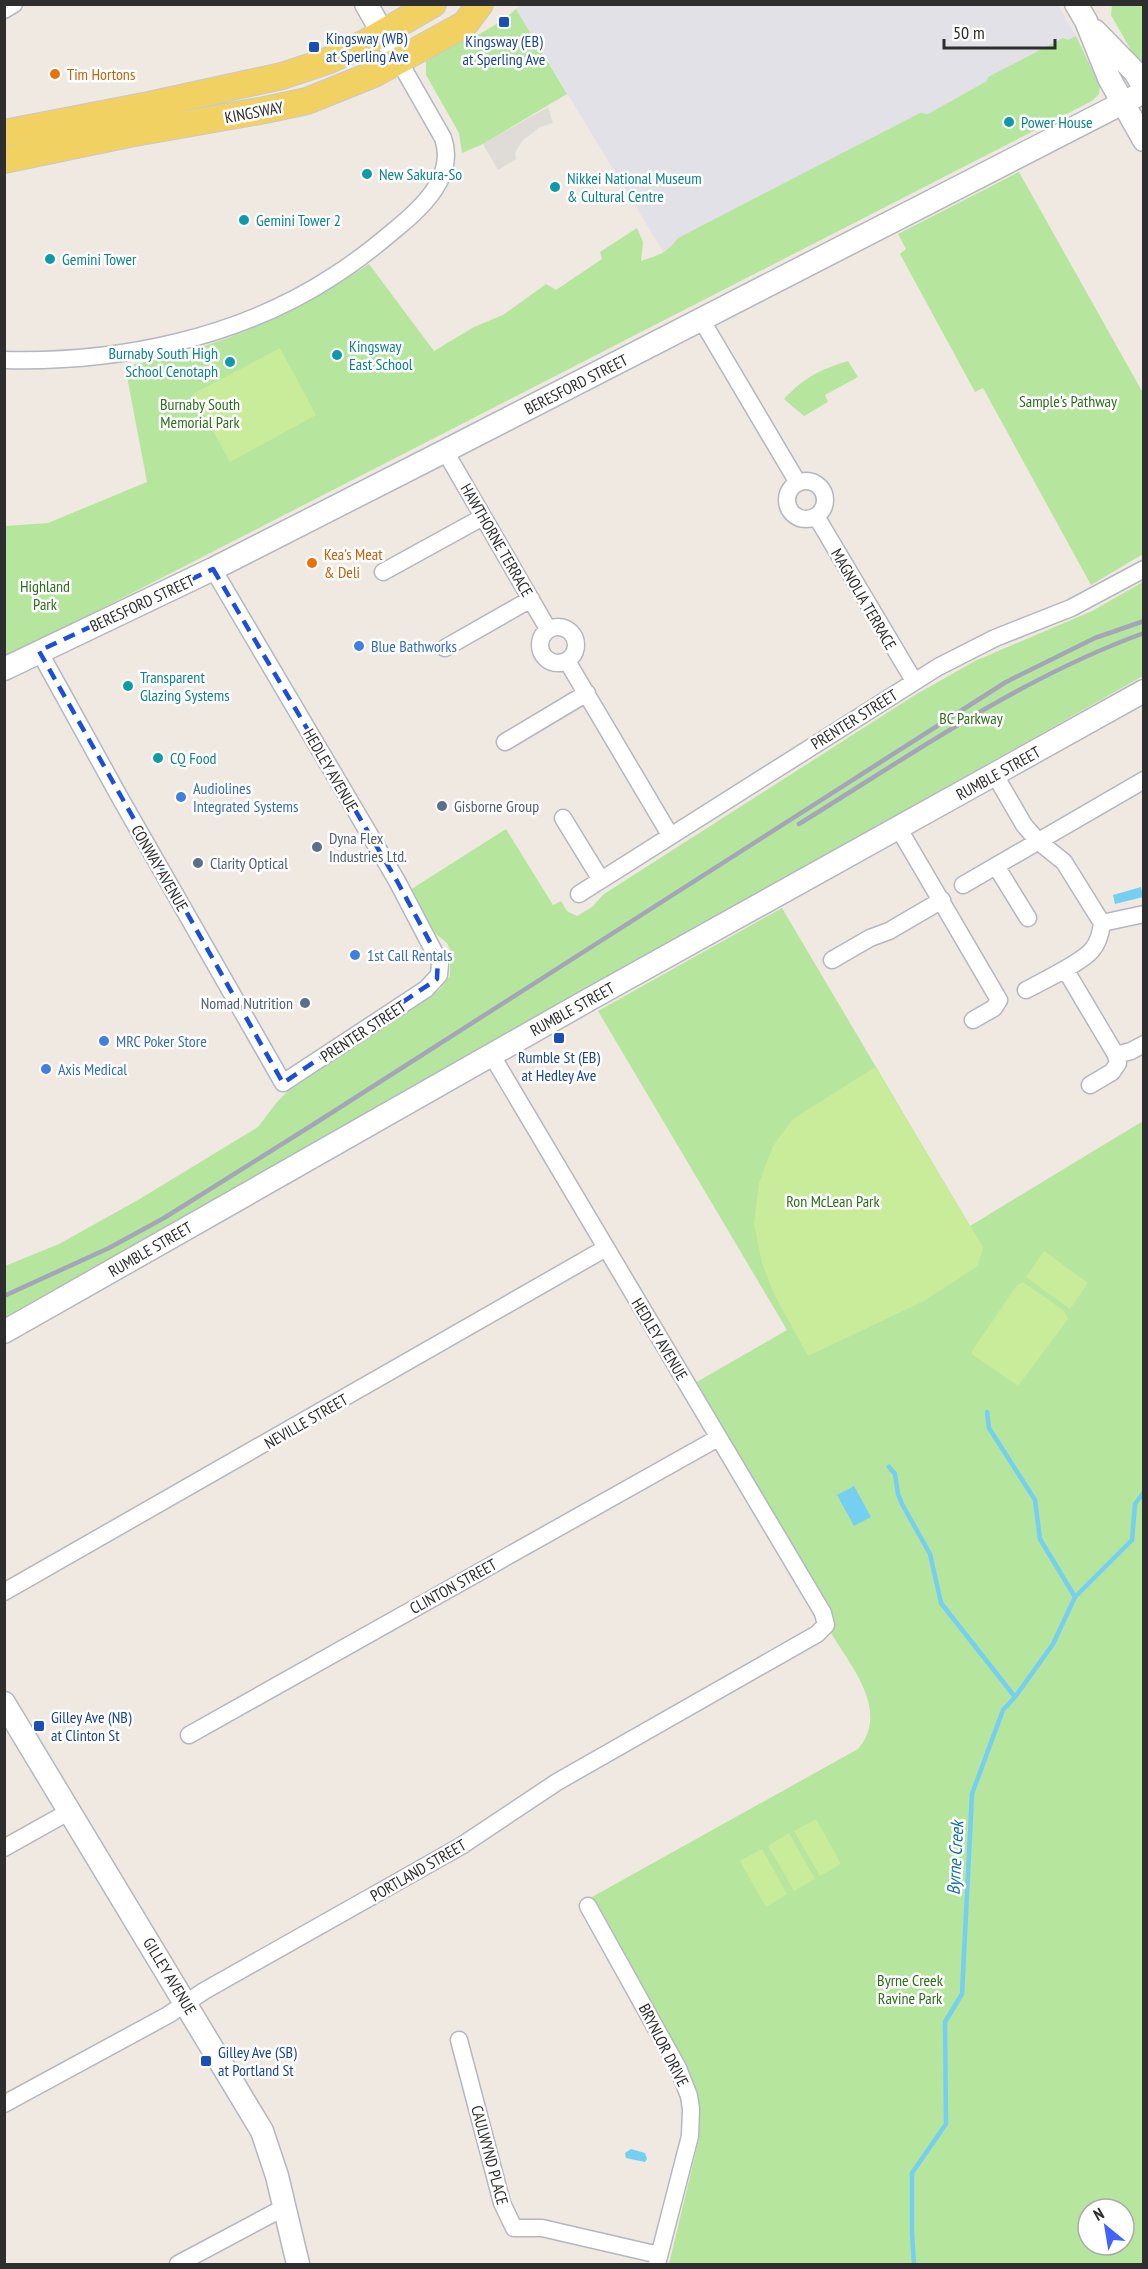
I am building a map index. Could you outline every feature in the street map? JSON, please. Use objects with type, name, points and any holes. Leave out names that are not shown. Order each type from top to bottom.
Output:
[{"type":"main road","name":"KINGSWAY","points":[[4,134],[282,76],[327,61],[433,4]]},
{"type":"main road","name":"KINGSWAY","points":[[4,160],[307,101],[366,78],[465,24],[480,4]]},
{"type":"street","points":[[4,10],[14,4]]},
{"type":"street","points":[[4,360],[61,360],[113,354],[209,333],[300,296],[361,257],[411,217],[439,183],[447,163],[446,147],[366,4]]},
{"type":"street","points":[[1084,10],[1135,72],[1143,87]]},
{"type":"street","points":[[1084,10],[1109,78],[1143,140]]},
{"type":"street","name":"BERESFORD STREET","points":[[4,669],[213,568],[445,451],[1143,92]]},
{"type":"street","points":[[701,319],[798,483]]},
{"type":"street","name":"HAWTHORNE TERRACE","points":[[445,451],[548,629]]},
{"type":"street","points":[[810,481],[824,492],[825,502],[816,516],[800,517],[788,505],[789,492],[798,483],[810,481]]},
{"type":"street","name":"MAGNOLIA TERRACE","points":[[816,516],[914,681]]},
{"type":"street","points":[[383,572],[483,517]]},
{"type":"street","name":"HEDLEY AVENUE","points":[[213,568],[397,881],[438,957],[439,975]]},
{"type":"street","name":"PRENTER STREET","points":[[579,894],[914,681],[978,646],[1089,600],[1143,569]]},
{"type":"street","points":[[445,648],[531,598]]},
{"type":"street","points":[[560,626],[574,635],[576,647],[572,657],[567,661],[556,663],[545,658],[539,649],[540,637],[548,629],[560,626]]},
{"type":"street","name":"CONWAY AVENUE","points":[[39,651],[283,1083]]},
{"type":"street","points":[[567,661],[670,836]]},
{"type":"street","name":"RUMBLE STREET","points":[[4,1332],[491,1054],[732,919],[899,829],[1143,691]]},
{"type":"street","points":[[505,742],[586,693]]},
{"type":"street","points":[[995,775],[1024,825],[1038,841],[1064,862],[1102,923],[1100,935],[1092,950],[1065,969],[1026,990]]},
{"type":"street","points":[[963,885],[1143,780]]},
{"type":"street","points":[[562,818],[601,880]]},
{"type":"street","points":[[899,829],[999,1000],[994,1008],[973,1020]]},
{"type":"street","points":[[996,866],[1028,918]]},
{"type":"street","points":[[832,960],[870,938],[889,931],[942,900]]},
{"type":"street","points":[[1102,923],[1143,914]]},
{"type":"street","points":[[1065,969],[1116,1055],[1118,1063],[1112,1072],[1090,1085]]},
{"type":"street","name":"PRENTER STREET","points":[[283,1083],[426,989],[439,975]]},
{"type":"street","points":[[1116,1055],[1131,1051],[1143,1044]]},
{"type":"street","name":"HEDLEY AVENUE","points":[[491,1054],[823,1613],[826,1625]]},
{"type":"street","name":"NEVILLE STREET","points":[[4,1592],[606,1248]]},
{"type":"street","name":"CLINTON STREET","points":[[189,1735],[718,1438]]},
{"type":"street","name":"PORTLAND STREET","points":[[4,2104],[187,2003],[462,1846],[557,1782],[817,1634],[826,1625]]},
{"type":"street","name":"GILLEY AVENUE","points":[[4,1703],[187,2003],[262,2131],[285,2206],[298,2265]]},
{"type":"street","points":[[4,1848],[70,1811]]},
{"type":"street","name":"BRYNLOR DRIVE","points":[[588,1906],[678,2068],[689,2096],[690,2136],[658,2260]]},
{"type":"street","name":"CAULWYND PLACE","points":[[459,2040],[502,2203],[514,2228],[542,2228],[658,2260]]},
{"type":"street","points":[[178,2265],[285,2206]]},
{"type":"highlighted area","points":[[213,569],[397,881],[438,957],[437,979],[283,1083],[39,651]]},
{"type":"shaded area","points":[[521,4],[1058,5],[1076,36],[664,253],[516,9]]},
{"type":"shaded area","points":[[548,107],[553,123],[540,127],[522,141],[515,153],[516,159],[498,170],[483,144]]},
{"type":"green space","points":[[1112,5],[1143,5],[1143,71],[1111,15]]},
{"type":"green space","points":[[516,9],[567,94],[483,144],[462,153],[459,133],[426,75],[426,62],[435,52],[476,36]]},
{"type":"green space","name":"Highland Park","points":[[1076,36],[1100,86],[1099,94],[1092,101],[54,633],[5,661],[5,526],[48,523],[147,482],[125,366],[191,350],[253,328],[311,300],[369,264],[434,351],[474,327],[503,315],[546,284],[556,290],[602,259],[600,252],[637,228],[643,242],[641,261],[666,251],[678,238],[920,113],[928,114],[987,81],[988,77],[1063,38],[1068,40]]},
{"type":"green space","name":"Sample's Pathway","points":[[1019,172],[1143,393],[1143,554],[1091,585],[983,388],[975,392],[900,254],[906,249],[898,234]]},
{"type":"green space","points":[[280,348],[316,415],[230,462],[193,394]]},
{"type":"green space","points":[[848,361],[858,377],[825,395],[828,402],[804,416],[784,399],[813,375]]},
{"type":"green space","name":"BC Parkway","points":[[1143,582],[1143,676],[5,1318],[5,1266],[59,1244],[138,1200],[258,1127],[277,1102],[297,1082],[439,990],[450,976],[450,950],[447,943],[435,933],[410,890],[506,829],[553,905],[561,901],[567,911],[577,916],[592,907],[604,894],[915,695],[975,661],[1092,611]]},
{"type":"green space","name":"Byrne Creek Ravine Park","points":[[782,908],[970,1226],[1143,1121],[1143,2264],[669,2264],[699,2139],[700,2110],[697,2093],[685,2063],[592,1897],[858,1749],[867,1735],[870,1720],[869,1705],[864,1690],[831,1633],[833,1623],[830,1610],[695,1383],[787,1330],[598,1011]]},
{"type":"green space","name":"Ron McLean Park","points":[[875,1067],[983,1247],[978,1266],[924,1301],[808,1356],[774,1294],[762,1263],[754,1224],[759,1183],[773,1146],[793,1119]]},
{"type":"green space","points":[[1044,1251],[1088,1283],[1070,1309],[1026,1277]]},
{"type":"green space","points":[[1023,1282],[1064,1311],[1068,1319],[1018,1386],[972,1354],[972,1351],[1017,1285]]},
{"type":"green space","points":[[816,1819],[841,1864],[820,1876],[794,1831]]},
{"type":"green space","points":[[789,1833],[815,1879],[794,1891],[768,1846]]},
{"type":"green space","points":[[762,1849],[787,1894],[766,1907],[740,1861]]},
{"type":"water","points":[[1141,887],[1143,897],[1115,904],[1113,895]]},
{"type":"water","points":[[854,1486],[871,1517],[854,1526],[837,1495]]},
{"type":"water","points":[[631,2149],[645,2153],[647,2159],[645,2162],[626,2158],[625,2153]]},
{"type":"waterway","points":[[987,1412],[989,1428],[1035,1500],[1040,1539],[1075,1597]]},
{"type":"waterway","points":[[889,1467],[895,1474],[902,1504],[930,1554],[941,1603],[1015,1697]]},
{"type":"waterway","name":"Byrne Creek","points":[[914,2264],[912,2173],[946,2124],[945,2022],[962,1994],[972,1794],[1003,1710],[1053,1644],[1075,1597],[1132,1540],[1135,1504],[1144,1492]]},
{"type":"railway","points":[[4,1296],[109,1248],[164,1218],[1006,682],[1095,638],[1144,621]]},
{"type":"railway","points":[[799,824],[1010,695],[1098,651],[1144,633]]},
{"type":"place","name":"Kingsway (EB) at Sperling Ave","points":[[504,22]]},
{"type":"place","name":"Kingsway (WB) at Sperling Ave","points":[[314,47]]},
{"type":"place","name":"Tim Hortons","points":[[55,74]]},
{"type":"place","name":"Power House","points":[[1009,122]]},
{"type":"place","name":"New Sakura-So","points":[[367,174]]},
{"type":"place","name":"Nikkei National Museum & Cultural Centre","points":[[555,187]]},
{"type":"place","name":"Gemini Tower 2","points":[[244,220]]},
{"type":"place","name":"Gemini Tower","points":[[50,259]]},
{"type":"place","name":"Kingsway East School","points":[[337,355]]},
{"type":"place","name":"Burnaby South High School Cenotaph","points":[[230,362]]},
{"type":"place","name":"Kea's Meat & Deli","points":[[312,563]]},
{"type":"place","name":"Blue Bathworks","points":[[359,646]]},
{"type":"place","name":"Transparent Glazing Systems","points":[[128,686]]},
{"type":"place","name":"CQ Food","points":[[158,758]]},
{"type":"place","name":"Audiolines Integrated Systems","points":[[181,797]]},
{"type":"place","name":"Gisborne Group","points":[[442,806]]},
{"type":"place","name":"Dyna Flex Industries Ltd.","points":[[317,847]]},
{"type":"place","name":"Clarity Optical","points":[[198,863]]},
{"type":"place","name":"1st Call Rentals","points":[[355,955]]},
{"type":"place","name":"Nomad Nutrition","points":[[305,1003]]},
{"type":"place","name":"Rumble St (EB) at Hedley Ave","points":[[559,1038]]},
{"type":"place","name":"MRC Poker Store","points":[[104,1041]]},
{"type":"place","name":"Axis Medical","points":[[46,1069]]},
{"type":"place","name":"Gilley Ave (NB) at Clinton St","points":[[39,1726]]},
{"type":"place","name":"Gilley Ave (SB) at Portland St","points":[[206,2061]]},
{"type":"park label","name":"Burnaby South Memorial Park","points":[[200,413]]}]
